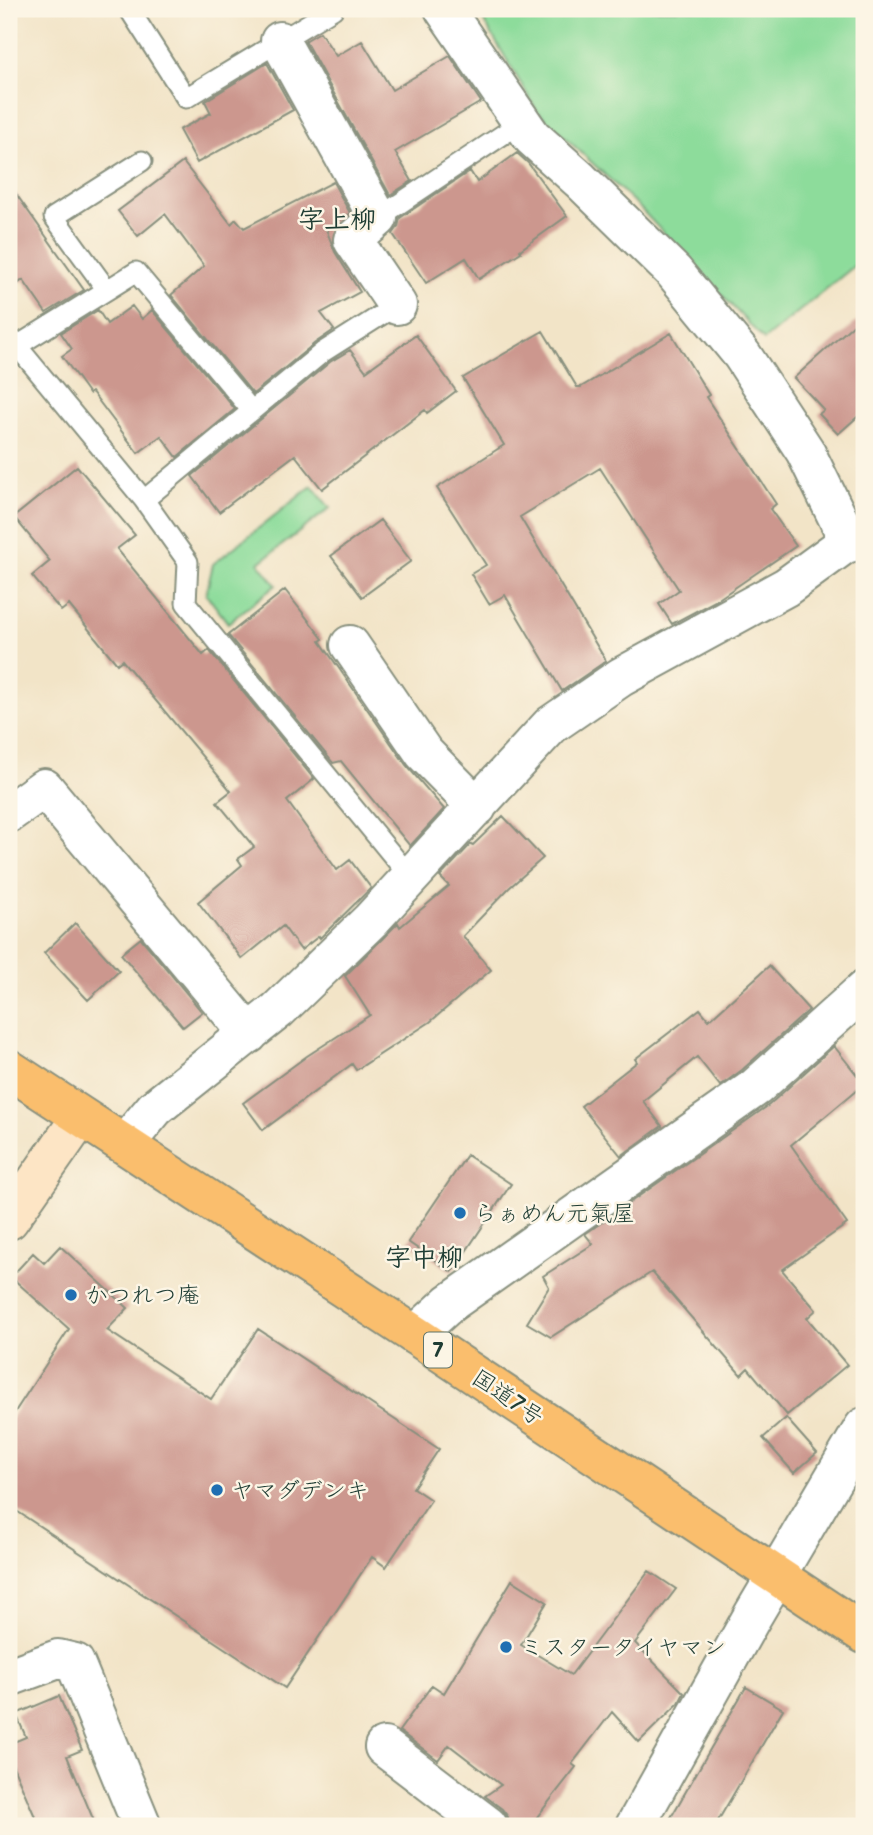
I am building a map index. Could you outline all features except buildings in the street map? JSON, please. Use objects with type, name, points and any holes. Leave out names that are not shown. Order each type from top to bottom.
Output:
[{"type":"highway","name":"国道7号","points":[[9,1069],[864,1634]]},
{"type":"street","points":[[125,1144],[155,1108],[278,1010],[411,878],[551,725],[621,677],[786,587],[857,536],[742,355],[674,272],[532,137],[444,9]]},
{"type":"street","points":[[280,41],[378,218],[353,240],[397,305]]},
{"type":"street","points":[[350,645],[424,753],[477,807]]},
{"type":"street","points":[[9,813],[44,788],[249,1034]]},
{"type":"street","points":[[415,1335],[450,1303],[756,1087],[864,990]]},
{"type":"street","points":[[9,1220],[81,1117]]},
{"type":"street","points":[[635,1826],[864,1427]]},
{"type":"street","points":[[9,1677],[58,1659],[75,1662],[142,1826]]},
{"type":"street","points":[[384,1747],[488,1826]]},
{"type":"lane","points":[[129,9],[186,97],[333,9]]},
{"type":"lane","points":[[378,218],[522,122]]},
{"type":"lane","points":[[107,290],[54,217],[142,161]]},
{"type":"lane","points":[[252,411],[136,272],[13,349],[144,500],[188,562],[186,603],[411,878]]},
{"type":"lane","points":[[144,500],[323,352],[397,305]]},
{"type":"green space","points":[[864,9],[864,258],[764,340],[637,205],[537,111],[478,11]]},
{"type":"green space","points":[[312,486],[330,508],[259,563],[276,585],[228,623],[206,594],[213,564]]},
{"type":"place","name":"らぁめん元氣屋","points":[[460,1213]]},
{"type":"place","name":"かつれつ庵","points":[[71,1295]]},
{"type":"place","name":"ヤマダデンキ","points":[[217,1490]]},
{"type":"place","name":"ミスタータイヤマン","points":[[506,1647]]},
{"type":"district","name":"字上柳","points":[[337,219]]},
{"type":"district","name":"字中柳","points":[[424,1257]]}]
